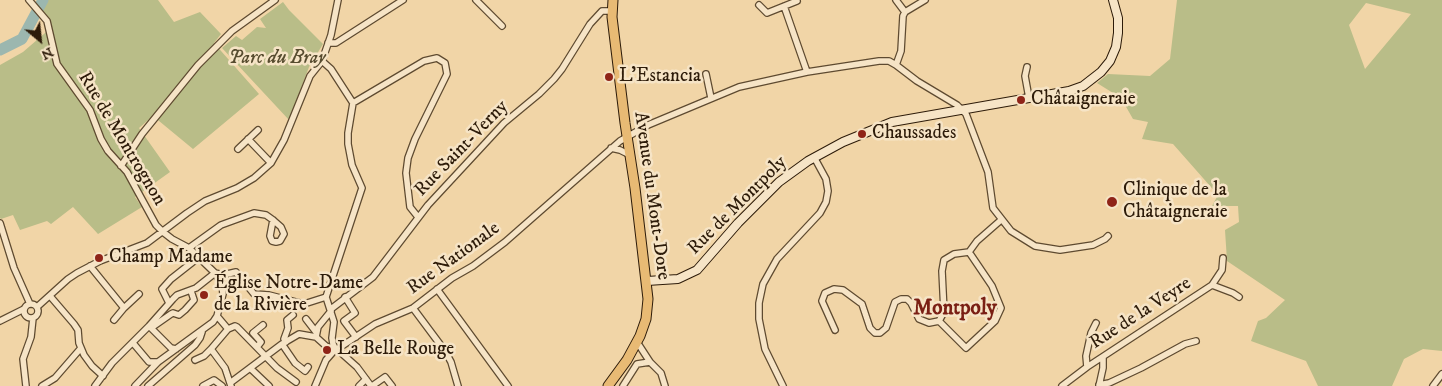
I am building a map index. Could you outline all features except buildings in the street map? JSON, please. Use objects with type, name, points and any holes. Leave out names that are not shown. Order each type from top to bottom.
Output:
[{"type":"main road","name":"Avenue du Mont-Dore","points":[[608,386],[627,360],[637,342],[646,319],[648,299],[612,11],[613,0]]},
{"type":"street","points":[[121,166],[142,134],[198,65],[232,32],[275,0]]},
{"type":"street","points":[[37,307],[68,279],[114,255],[139,247],[205,201],[250,181],[271,163],[284,140],[310,76],[322,61],[338,0]]},
{"type":"street","points":[[328,43],[336,43],[403,0]]},
{"type":"street","points":[[476,0],[502,26]]},
{"type":"street","points":[[896,0],[905,12]]},
{"type":"street","points":[[925,0],[905,12],[903,16],[901,51],[896,65],[917,81],[963,110],[985,164],[994,208],[1001,220],[1021,238],[1035,246],[1050,250],[1092,245],[1108,236]]},
{"type":"street","name":"Rue de Montpoly","points":[[647,281],[678,279],[697,270],[730,232],[788,174],[814,156],[843,142],[892,122],[1076,89],[1092,80],[1101,72],[1113,54],[1117,40],[1118,18],[1113,0]]},
{"type":"street","name":"Rue de Montrognon","points":[[31,1],[48,21],[57,64],[90,110],[101,139],[108,151],[121,166],[153,220],[162,232],[189,248],[216,273]]},
{"type":"street","points":[[759,5],[767,13],[797,1]]},
{"type":"street","points":[[784,6],[807,72]]},
{"type":"street","name":"Rue Saint-Verny","points":[[316,335],[331,310],[372,276],[418,217],[504,123],[554,79],[590,24],[602,11],[612,11]]},
{"type":"street","points":[[353,103],[424,61],[437,58],[445,63],[447,74],[415,139],[406,166],[410,207],[418,217]]},
{"type":"street","points":[[322,61],[331,69],[353,103],[348,144],[352,165],[362,188],[326,297],[334,323],[332,338],[336,350]]},
{"type":"street","name":"Rue Nationale","points":[[315,386],[326,360],[336,350],[392,316],[413,308],[452,278],[473,266],[505,242],[611,148],[648,125],[739,87],[807,72],[879,61],[889,61],[896,65]]},
{"type":"street","points":[[1027,68],[1025,76],[1029,98]]},
{"type":"street","points":[[706,74],[712,98]]},
{"type":"street","points":[[238,149],[258,130]]},
{"type":"street","points":[[248,140],[271,163]]},
{"type":"street","points":[[611,148],[630,155]]},
{"type":"street","points":[[783,386],[765,349],[759,319],[759,302],[763,284],[777,259],[820,213],[826,202],[828,191],[826,179],[814,156]]},
{"type":"street","points":[[189,248],[221,225],[240,217],[261,212],[273,220]]},
{"type":"street","points":[[835,330],[823,307],[822,301],[826,293],[834,289],[843,290],[862,304],[870,328],[875,333],[880,333],[886,328],[895,302],[901,299],[907,299],[911,303],[919,319],[929,323],[939,321],[944,312],[942,271],[944,260],[954,254],[969,252],[977,241],[1001,220]]},
{"type":"street","points":[[0,223],[14,268],[30,304],[37,307]]},
{"type":"street","points":[[939,321],[966,348],[995,321],[1001,308],[992,286],[969,252]]},
{"type":"street","points":[[169,303],[162,289],[171,279],[199,257]]},
{"type":"street","name":"Rue de la Veyre","points":[[1062,386],[1087,367],[1212,285],[1222,270],[1223,258]]},
{"type":"street","points":[[90,266],[124,308]]},
{"type":"street","points":[[99,381],[112,363],[150,327],[169,303],[177,296],[191,291],[216,273],[224,275],[236,272],[254,294],[269,295],[304,304],[326,297]]},
{"type":"street","points":[[148,386],[194,344],[217,316],[223,290],[216,273]]},
{"type":"street","points":[[1212,285],[1239,297]]},
{"type":"street","points":[[437,289],[508,386]]},
{"type":"street","points":[[150,327],[173,313],[179,316],[194,300],[191,291]]},
{"type":"street","points":[[114,320],[139,294]]},
{"type":"street","points":[[50,296],[78,330],[81,348],[99,381],[105,386]]},
{"type":"street","points":[[334,323],[344,321],[355,313],[345,297]]},
{"type":"street","points":[[0,321],[30,304]]},
{"type":"street","points":[[26,386],[23,359],[31,337],[33,318],[38,314],[37,307]]},
{"type":"street","points":[[413,308],[445,351],[458,386]]},
{"type":"street","points":[[24,309],[27,317],[33,318]]},
{"type":"street","points":[[293,315],[287,320],[288,328],[284,343],[295,364],[305,370],[308,368]]},
{"type":"street","points":[[217,316],[228,328]]},
{"type":"street","points":[[306,319],[326,346],[336,350],[357,367],[371,386],[385,377],[392,386]]},
{"type":"street","points":[[344,321],[356,337]]},
{"type":"street","points":[[1087,367],[1086,356],[1091,333],[1096,323]]},
{"type":"street","points":[[257,347],[261,342],[253,333],[263,325]]},
{"type":"street","points":[[195,360],[204,356],[228,328],[235,326],[276,368],[296,382]]},
{"type":"street","points":[[150,327],[171,348],[176,349]]},
{"type":"street","points":[[135,386],[158,362],[198,332],[202,332]]},
{"type":"street","points":[[211,349],[225,368],[230,384],[275,349],[299,334],[316,335]]},
{"type":"street","points":[[1099,386],[1109,383],[1185,344],[1196,341]]},
{"type":"street","points":[[637,342],[650,362],[661,373],[665,386]]},
{"type":"street","points":[[133,343],[149,362],[158,362]]},
{"type":"street","points":[[42,386],[55,378],[81,348]]},
{"type":"street","points":[[1099,386],[1104,368],[1103,357]]},
{"type":"street","points":[[627,360],[637,364],[650,362]]},
{"type":"street","points":[[623,386],[637,364]]},
{"type":"street","points":[[250,368],[269,386]]},
{"type":"street","points":[[1433,386],[1442,374]]},
{"type":"street","points":[[359,386],[366,379]]},
{"type":"street","points":[[203,386],[214,380],[222,386]]},
{"type":"green space","points":[[39,0],[158,0],[174,22],[200,12],[221,34],[214,43],[259,94],[193,149],[153,116],[139,128],[170,172],[135,197],[142,207],[98,234],[73,207],[51,224],[47,221],[20,230],[13,215],[0,218],[0,65],[23,52],[52,27],[37,3]]},
{"type":"green space","points":[[1177,0],[1442,0],[1442,351],[1423,349],[1404,359],[1392,386],[1318,386],[1306,361],[1251,341],[1258,321],[1266,318],[1285,300],[1227,261],[1225,230],[1239,222],[1238,206],[1212,206],[1218,195],[1173,144],[1142,139],[1148,122],[1133,119],[1121,98],[1097,83],[1108,74],[1150,76],[1170,59]],"holes":[[[1366,3],[1411,14],[1365,69],[1349,25]]]},
{"type":"green space","name":"Parc du Bray","points":[[283,2],[323,44],[309,67],[289,120],[222,48],[236,36],[242,40],[257,27],[266,28],[260,19]]},
{"type":"waterway","points":[[0,50],[22,39],[43,0]]},
{"type":"place","name":"L'Estancia","points":[[609,77]]},
{"type":"place","name":"Châtaigneraie","points":[[1021,100]]},
{"type":"place","name":"Chaussades","points":[[862,134]]},
{"type":"place","name":"Clinique de la Châtaigneraie","points":[[1112,202]]},
{"type":"place","name":"Champ Madame","points":[[99,258]]},
{"type":"place","name":"Église Notre-Dame de la Rivière","points":[[204,295]]},
{"type":"place","name":"La Belle Rouge","points":[[327,350]]},
{"type":"district","name":"Montpoly","points":[[955,310]]}]
